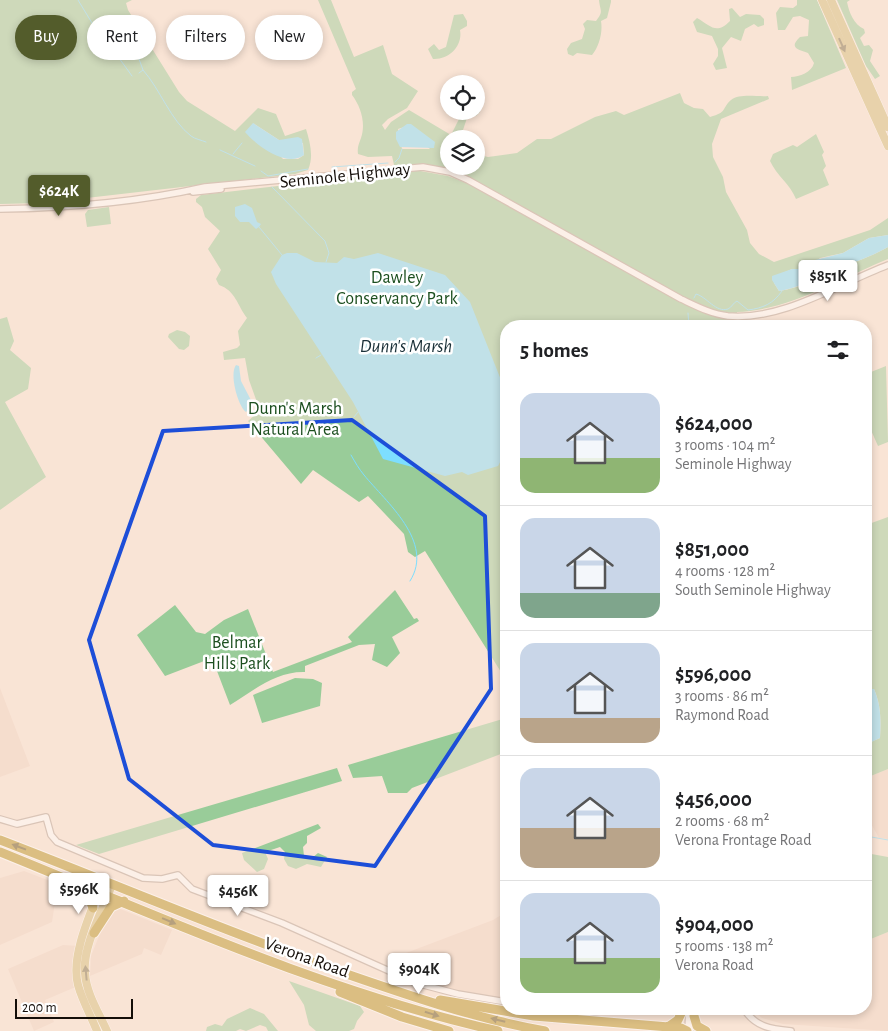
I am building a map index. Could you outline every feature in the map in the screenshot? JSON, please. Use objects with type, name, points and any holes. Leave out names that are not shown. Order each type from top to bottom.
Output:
[{"type":"highway","name":"Verona Road","points":[[0,840],[215,925],[373,983],[452,1009],[545,1031]]},
{"type":"highway","name":"Verona Road","points":[[0,852],[302,974],[446,1018],[498,1031]]},
{"type":"highway","points":[[68,880],[90,900],[93,908]]},
{"type":"highway","points":[[94,933],[111,907],[124,901]]},
{"type":"highway","points":[[302,974],[402,1017],[448,1031]]},
{"type":"highway","points":[[373,983],[500,1011]]},
{"type":"highway","points":[[536,1015],[663,1028],[681,1028],[688,1031]]},
{"type":"highway","points":[[663,1028],[676,1023],[680,1015]]},
{"type":"highway","points":[[693,1015],[697,1026],[706,1031]]},
{"type":"main road","points":[[822,0],[888,146]]},
{"type":"main road","points":[[831,0],[888,127]]},
{"type":"main road","points":[[98,1031],[78,986],[76,974],[80,946],[103,881]]},
{"type":"main road","points":[[107,1031],[88,986],[85,974],[86,956],[111,896],[112,885]]},
{"type":"street","name":"Seminole Highway","points":[[0,209],[65,206],[182,192],[208,192],[236,186],[423,167],[450,172],[468,180],[681,299],[708,312],[728,316],[755,316],[772,312],[888,265]]},
{"type":"street","points":[[0,819],[11,823],[25,823],[46,817],[52,838],[66,847],[143,878],[162,879],[178,875],[192,889],[282,924],[416,983],[458,994],[500,1001]]},
{"type":"street","points":[[688,1031],[694,1027],[692,1015]]},
{"type":"street","points":[[749,1015],[755,1022],[765,1027],[791,1031]]},
{"type":"highlighted area","points":[[352,420],[485,516],[491,689],[375,866],[213,845],[129,779],[89,640],[163,431]]},
{"type":"shaded area","points":[[0,688],[30,766],[0,777]]},
{"type":"shaded area","points":[[888,769],[888,839],[879,838],[872,826],[872,776]]},
{"type":"shaded area","points":[[24,871],[58,884],[52,922],[0,945],[0,878]]},
{"type":"shaded area","points":[[118,908],[172,930],[161,955],[144,948],[142,954],[90,976],[91,956],[107,916],[111,910]]},
{"type":"shaded area","points":[[500,916],[500,1001],[458,994],[387,971],[398,956]]},
{"type":"shaded area","points":[[888,932],[888,1031],[783,1024],[762,1018],[758,1015],[872,1015],[872,939]]},
{"type":"shaded area","points":[[63,945],[80,946],[78,986],[45,1000],[54,1022],[34,1031],[8,969]]},
{"type":"green space","points":[[0,0],[132,0],[126,3],[131,15],[87,15],[87,60],[156,60],[156,55],[179,92],[187,101],[235,131],[258,108],[276,114],[285,136],[306,129],[310,144],[311,160],[308,170],[295,174],[43,203],[0,204]],"holes":[[[253,123],[279,140],[303,143],[304,155],[298,159],[283,159]]]},
{"type":"green space","name":"Dawley Conservancy Park","points":[[318,0],[331,0],[354,57],[383,45],[392,74],[418,91],[407,108],[388,119],[382,125],[385,130],[391,122],[409,110],[443,130],[440,130],[440,167],[394,165],[392,156],[368,157],[358,154],[363,121],[358,105],[352,92],[356,89]],"holes":[[[404,127],[430,149],[402,149],[398,129]]]},
{"type":"green space","points":[[599,0],[611,0],[611,2],[607,18],[601,21],[601,34],[594,52],[592,55],[577,53],[573,56],[568,54],[567,49],[571,43],[582,39],[585,29],[583,24],[587,20],[596,21],[600,15]]},
{"type":"green space","points":[[797,0],[817,0],[846,68],[792,90],[791,77],[805,73],[811,69],[814,63],[808,53],[795,47],[796,41],[800,37],[808,36],[809,20],[800,16],[793,17],[785,30],[778,30],[776,13],[780,7],[793,8],[797,5]]},
{"type":"green space","points":[[837,0],[850,0],[847,2],[851,14],[857,24],[864,29],[865,33],[860,38],[864,46],[869,45],[873,50],[870,61],[880,76],[875,79],[866,66]]},
{"type":"green space","points":[[732,8],[740,17],[746,14],[760,15],[764,19],[764,25],[758,27],[754,24],[745,29],[741,41],[731,37],[722,48],[727,68],[716,70],[713,64],[718,56],[718,49],[712,36],[697,32],[693,22],[697,18],[714,28],[721,28],[730,21],[729,9]]},
{"type":"green space","points":[[463,14],[467,21],[467,26],[460,30],[459,41],[454,51],[439,59],[433,59],[428,49],[434,44],[439,50],[446,47],[454,15]]},
{"type":"green space","name":"Dawley Conservancy Park","points":[[680,93],[684,103],[694,108],[703,109],[710,117],[722,112],[728,103],[735,98],[768,96],[769,99],[721,119],[712,144],[713,157],[723,177],[726,192],[747,230],[750,243],[759,254],[774,262],[870,230],[888,218],[888,235],[869,238],[843,253],[820,258],[806,269],[792,269],[783,273],[774,283],[779,291],[808,283],[823,278],[832,271],[888,247],[888,259],[795,300],[756,310],[737,312],[737,320],[500,320],[500,670],[425,551],[415,557],[408,552],[404,534],[368,496],[359,502],[313,470],[301,484],[248,421],[256,414],[258,405],[249,380],[245,358],[224,360],[223,352],[237,348],[240,345],[238,331],[247,318],[233,295],[219,285],[216,279],[221,270],[208,249],[220,231],[205,217],[202,207],[196,202],[196,199],[201,195],[415,170],[448,176],[464,182],[467,177],[462,175],[485,175],[485,156],[517,153],[537,139],[551,139],[595,117],[616,111],[624,115]]},
{"type":"green space","name":"Dawley Conservancy Park","points":[[458,120],[466,120],[463,130],[454,130]]},
{"type":"green space","points":[[816,134],[824,152],[822,155],[826,166],[823,170],[829,185],[796,199],[770,161],[773,154],[793,145],[797,147]]},
{"type":"green space","points":[[109,207],[111,224],[87,227],[85,214],[88,210]]},
{"type":"green space","points":[[7,317],[14,341],[10,350],[31,368],[28,389],[5,402],[46,477],[0,510],[0,319]]},
{"type":"green space","points":[[177,330],[185,332],[190,336],[189,346],[184,350],[179,349],[168,337],[169,334]]},
{"type":"green space","points":[[886,366],[888,442],[878,446],[872,432],[872,372]]},
{"type":"green space","points":[[888,517],[888,769],[872,776],[872,741],[880,738],[880,725],[879,707],[874,689],[872,689],[872,523]]},
{"type":"green space","name":"Belmar Hills Park","points":[[395,590],[414,619],[417,618],[419,621],[392,637],[400,653],[387,667],[372,660],[375,644],[359,645],[305,666],[305,672],[275,678],[230,705],[212,658],[165,676],[137,635],[175,605],[196,632],[205,634],[224,620],[248,609],[273,672],[352,642],[348,637]]},
{"type":"green space","points":[[295,678],[313,679],[322,683],[320,706],[262,723],[253,695]]},
{"type":"green space","points":[[500,720],[500,754],[412,788],[407,793],[388,793],[382,776],[353,778],[348,765]]},
{"type":"green space","points":[[337,768],[342,781],[99,854],[76,845]]},
{"type":"green space","points":[[318,824],[321,828],[307,836],[307,843],[303,847],[304,856],[312,858],[318,853],[327,857],[321,867],[307,864],[296,869],[288,866],[284,859],[285,852],[280,847],[265,852],[268,859],[264,869],[257,872],[244,860],[242,853]]},
{"type":"green space","points":[[872,854],[888,857],[888,932],[872,939]]},
{"type":"green space","points":[[289,981],[360,1006],[364,1012],[354,1029],[349,1031],[316,1031],[309,1025],[304,1005]]},
{"type":"green space","points":[[250,1008],[264,1014],[278,1031],[268,1031],[266,1027],[260,1025],[246,1031],[240,1029],[236,1031],[206,1031],[207,1027],[215,1024],[222,1026],[227,1019]]},
{"type":"water","points":[[253,123],[279,140],[298,137],[302,139],[304,155],[289,159],[264,149],[245,132]]},
{"type":"water","points":[[407,124],[411,124],[435,142],[434,148],[400,147],[396,139],[396,132]]},
{"type":"water","points":[[245,204],[252,208],[257,222],[261,224],[256,229],[249,222],[240,222],[235,216],[235,207]]},
{"type":"water","points":[[888,235],[888,247],[832,271],[823,278],[779,291],[772,280],[772,276],[792,269],[805,269],[810,266],[811,261],[843,253],[869,238]]},
{"type":"water","name":"Dunn's Marsh","points":[[297,253],[315,262],[337,263],[344,257],[354,259],[378,253],[445,275],[470,302],[500,377],[500,462],[498,466],[468,475],[462,472],[445,476],[383,459],[353,402],[276,284],[271,272],[282,255]]},
{"type":"water","points":[[236,365],[239,366],[241,381],[253,404],[246,412],[235,390],[233,375]]},
{"type":"water","points":[[872,689],[874,689],[879,707],[880,738],[872,742]]},
{"type":"waterway","points":[[78,0],[114,59],[119,58],[132,76]]},
{"type":"waterway","points":[[139,60],[143,70]]},
{"type":"waterway","points":[[139,73],[143,70],[184,130],[193,137],[206,142]]},
{"type":"waterway","points":[[233,154],[242,143]]},
{"type":"waterway","points":[[395,162],[399,158],[402,149]]},
{"type":"waterway","points":[[220,150],[255,166]]},
{"type":"waterway","points":[[332,167],[388,163]]},
{"type":"waterway","points":[[261,171],[268,176],[308,169]]},
{"type":"waterway","points":[[272,187],[325,241],[329,253],[326,262]]},
{"type":"waterway","points":[[259,227],[282,255]]},
{"type":"waterway","points":[[694,298],[696,294],[719,309],[724,310],[737,301],[748,310],[767,305],[782,291]]},
{"type":"waterway","points":[[688,313],[689,320]]},
{"type":"waterway","points":[[316,358],[321,355]]},
{"type":"waterway","points":[[354,417],[358,412]]},
{"type":"waterway","points":[[351,455],[362,473],[395,510],[412,537],[416,552],[416,566],[410,581]]},
{"type":"waterway","points":[[872,837],[888,840]]},
{"type":"park label","name":"Dunn's Marsh Natural Area","points":[[295,418]]}]
